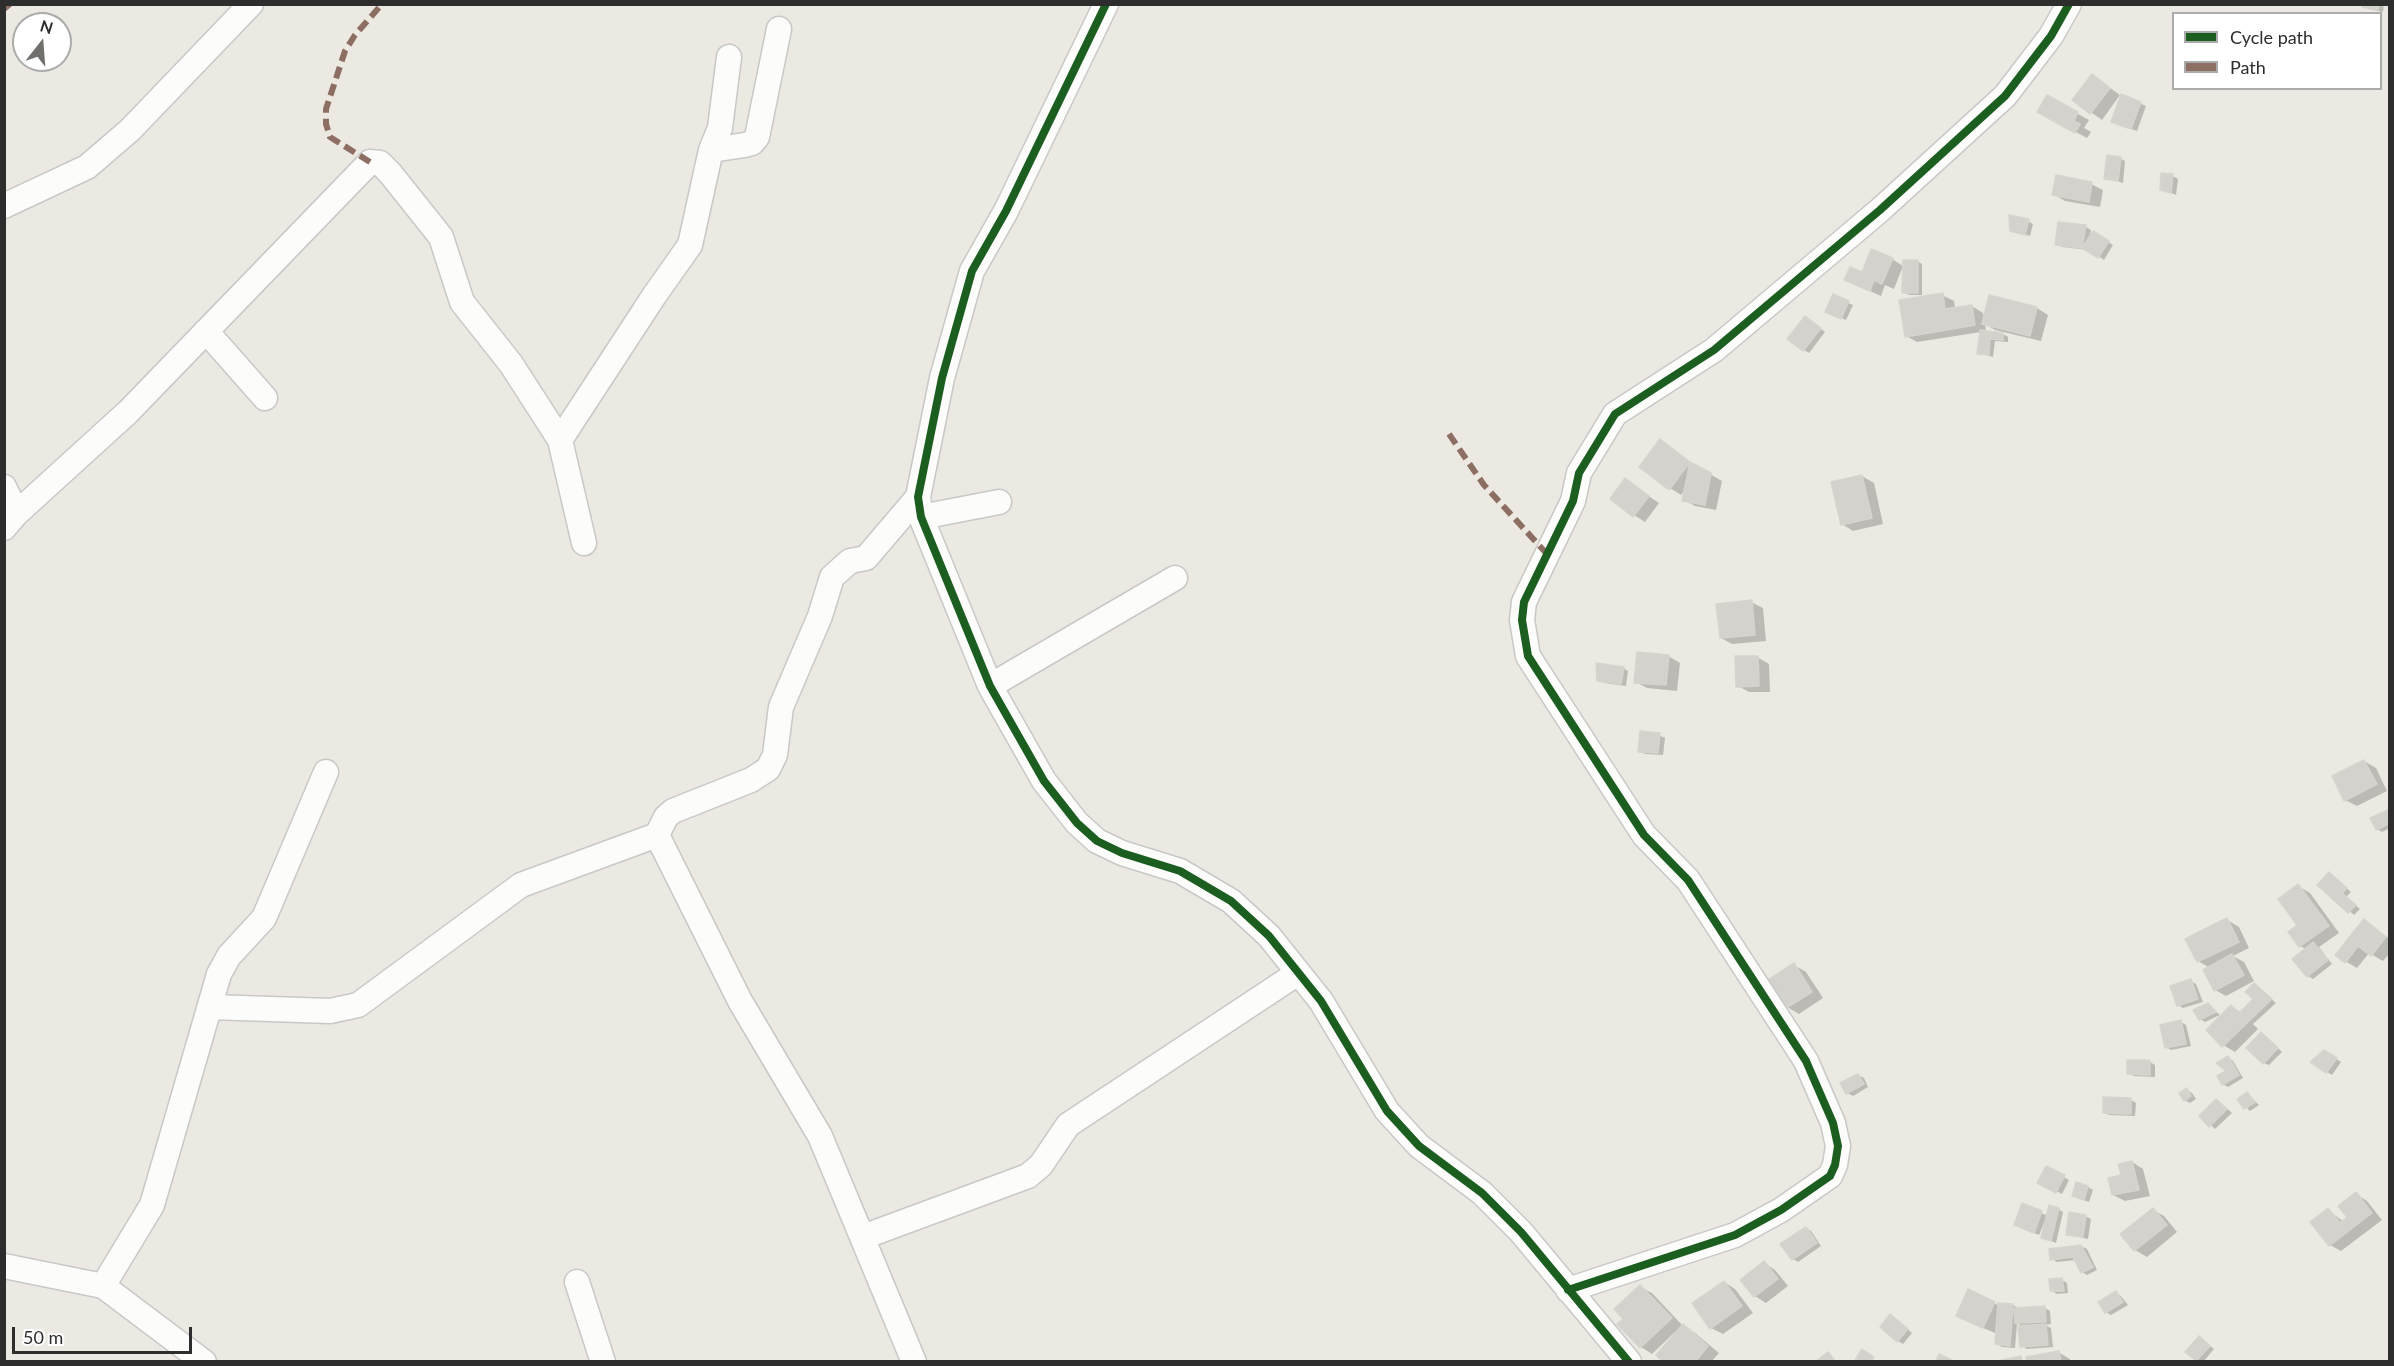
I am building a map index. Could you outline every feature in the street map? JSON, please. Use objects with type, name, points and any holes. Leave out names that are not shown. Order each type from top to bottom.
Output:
[{"type":"street","points":[[4,206],[87,167],[130,130],[251,4]]},
{"type":"street","points":[[1106,4],[1006,211],[972,271],[958,313],[942,378],[920,507],[990,686],[1044,780],[1077,823],[1097,841],[1122,853],[1180,871],[1231,901],[1269,936],[1321,1001],[1387,1111],[1419,1146],[1482,1193],[1521,1232],[1629,1362]]},
{"type":"street","points":[[1568,1290],[1735,1235],[1781,1210],[1830,1176],[1835,1165],[1838,1146],[1833,1123],[1806,1061],[1688,880],[1644,835],[1528,656],[1522,620],[1524,602],[1573,501],[1579,473],[1615,414],[1714,350],[1880,210],[2006,96],[2051,36],[2069,4]]},
{"type":"street","points":[[711,150],[745,146],[757,137],[779,29]]},
{"type":"street","points":[[560,440],[690,245],[711,150],[720,128],[729,57]]},
{"type":"street","points":[[11,520],[128,412],[370,162],[380,163],[398,181],[441,237],[462,302],[511,364],[560,440],[584,543]]},
{"type":"street","points":[[206,331],[265,398]]},
{"type":"street","points":[[4,487],[11,520]]},
{"type":"street","points":[[210,1007],[330,1011],[358,1005],[521,885],[657,835],[666,817],[673,811],[751,780],[768,769],[775,755],[781,707],[820,616],[832,577],[850,561],[866,558],[920,507],[999,502]]},
{"type":"street","points":[[990,686],[1175,578]]},
{"type":"street","points":[[103,1286],[152,1205],[219,974],[230,956],[264,918],[327,772]]},
{"type":"street","points":[[657,835],[740,1001],[820,1136],[914,1362]]},
{"type":"street","points":[[863,1238],[1028,1176],[1041,1165],[1068,1125],[1298,973]]},
{"type":"street","points":[[4,1266],[103,1286],[204,1362]]},
{"type":"street","points":[[577,1282],[603,1362]]},
{"type":"building","points":[[2362,4],[2379,4],[2378,10],[2362,7]]},
{"type":"building","points":[[2092,74],[2110,88],[2090,114],[2072,100]]},
{"type":"building","points":[[2121,94],[2141,102],[2131,129],[2111,122]]},
{"type":"building","points":[[2047,95],[2078,112],[2074,121],[2080,124],[2075,133],[2037,112]]},
{"type":"building","points":[[2107,155],[2121,157],[2118,181],[2104,179]]},
{"type":"building","points":[[2161,173],[2173,174],[2171,193],[2160,190]]},
{"type":"building","points":[[2056,175],[2092,182],[2089,202],[2052,195]]},
{"type":"building","points":[[2009,215],[2029,219],[2025,235],[2010,231]]},
{"type":"building","points":[[2058,222],[2086,225],[2082,248],[2055,245]]},
{"type":"building","points":[[2093,231],[2109,241],[2098,258],[2082,248]]},
{"type":"building","points":[[1871,249],[1893,258],[1882,284],[1874,280],[1870,291],[1844,280],[1850,267],[1862,272]]},
{"type":"building","points":[[1903,260],[1918,260],[1918,293],[1902,293]]},
{"type":"building","points":[[1943,293],[1945,309],[1972,305],[1975,325],[1905,337],[1899,300]]},
{"type":"building","points":[[1833,294],[1849,301],[1841,319],[1825,312]]},
{"type":"building","points":[[1989,295],[2037,307],[2030,336],[1982,324]]},
{"type":"building","points":[[1805,316],[1821,328],[1803,351],[1787,339]]},
{"type":"building","points":[[1980,330],[2003,333],[2003,340],[1990,339],[1989,355],[1977,354]]},
{"type":"building","points":[[1660,439],[1690,462],[1669,490],[1639,467]]},
{"type":"building","points":[[1690,462],[1711,473],[1705,505],[1682,501]]},
{"type":"building","points":[[1862,475],[1872,518],[1841,525],[1831,482]]},
{"type":"building","points":[[1625,478],[1649,496],[1633,517],[1610,499]]},
{"type":"building","points":[[1752,600],[1755,635],[1720,638],[1716,604]]},
{"type":"building","points":[[1637,652],[1669,655],[1666,685],[1634,683]]},
{"type":"building","points":[[1735,656],[1758,656],[1759,686],[1736,687]]},
{"type":"building","points":[[1596,663],[1624,667],[1621,684],[1597,681]]},
{"type":"building","points":[[1640,731],[1660,733],[1658,753],[1638,752]]},
{"type":"building","points":[[2364,760],[2377,784],[2344,801],[2332,776]]},
{"type":"building","points":[[2390,809],[2390,823],[2376,830],[2370,818]]},
{"type":"building","points":[[2329,872],[2347,888],[2342,893],[2356,905],[2348,913],[2317,885]]},
{"type":"building","points":[[2298,884],[2329,926],[2299,947],[2288,932],[2297,925],[2278,899]]},
{"type":"building","points":[[2227,918],[2239,942],[2197,962],[2185,939]]},
{"type":"building","points":[[2364,919],[2386,937],[2371,956],[2358,946],[2345,963],[2335,955]]},
{"type":"building","points":[[2313,942],[2328,960],[2307,977],[2292,959]]},
{"type":"building","points":[[2232,954],[2244,975],[2214,991],[2203,970]]},
{"type":"building","points":[[1794,963],[1812,992],[1786,1008],[1768,980]]},
{"type":"building","points":[[2191,979],[2198,999],[2177,1006],[2170,986]]},
{"type":"building","points":[[2254,983],[2272,999],[2248,1022],[2240,1012],[2253,999],[2245,992]]},
{"type":"building","points":[[2208,1003],[2216,1012],[2199,1020],[2193,1010]]},
{"type":"building","points":[[2231,1005],[2248,1022],[2222,1047],[2206,1030]]},
{"type":"building","points":[[2181,1020],[2186,1044],[2165,1048],[2160,1025]]},
{"type":"building","points":[[2261,1032],[2278,1048],[2263,1064],[2246,1048]]},
{"type":"building","points":[[2324,1050],[2337,1058],[2326,1073],[2310,1062]]},
{"type":"building","points":[[2228,1056],[2239,1075],[2222,1085],[2217,1076],[2226,1071],[2216,1063]]},
{"type":"building","points":[[2127,1060],[2150,1060],[2150,1075],[2127,1074]]},
{"type":"building","points":[[1858,1074],[1864,1084],[1846,1094],[1840,1083]]},
{"type":"building","points":[[2187,1088],[2191,1096],[2184,1101],[2179,1093]]},
{"type":"building","points":[[2247,1092],[2255,1102],[2244,1109],[2237,1099]]},
{"type":"building","points":[[2103,1097],[2131,1098],[2131,1114],[2103,1113]]},
{"type":"building","points":[[2216,1099],[2227,1109],[2209,1127],[2199,1116]]},
{"type":"building","points":[[2132,1161],[2139,1190],[2112,1195],[2108,1178],[2121,1175],[2118,1164]]},
{"type":"building","points":[[2046,1166],[2065,1175],[2056,1193],[2037,1183]]},
{"type":"building","points":[[2076,1182],[2088,1186],[2084,1200],[2072,1196]]},
{"type":"building","points":[[2356,1192],[2372,1213],[2329,1246],[2310,1222],[2328,1208],[2340,1223],[2347,1217],[2338,1206]]},
{"type":"building","points":[[2022,1203],[2042,1211],[2034,1233],[2014,1225]]},
{"type":"building","points":[[2049,1205],[2059,1208],[2051,1241],[2041,1238]]},
{"type":"building","points":[[2153,1208],[2167,1225],[2134,1251],[2120,1234]]},
{"type":"building","points":[[2069,1212],[2086,1215],[2083,1237],[2066,1235]]},
{"type":"building","points":[[1806,1227],[1817,1243],[1792,1260],[1780,1244]]},
{"type":"building","points":[[2081,1245],[2093,1267],[2081,1273],[2073,1257],[2050,1260],[2049,1249]]},
{"type":"building","points":[[1764,1261],[1778,1279],[1754,1297],[1740,1280]]},
{"type":"building","points":[[2062,1278],[2064,1291],[2050,1291],[2049,1279]]},
{"type":"building","points":[[1724,1281],[1742,1306],[1710,1329],[1692,1303]]},
{"type":"building","points":[[1640,1285],[1672,1318],[1640,1348],[1617,1324],[1623,1319],[1614,1309]]},
{"type":"building","points":[[1968,1289],[1995,1302],[1983,1328],[1956,1316]]},
{"type":"building","points":[[2116,1291],[2123,1302],[2105,1313],[2098,1302]]},
{"type":"building","points":[[1998,1303],[2013,1304],[2010,1346],[1995,1344]]},
{"type":"building","points":[[2045,1306],[2046,1322],[2015,1323],[2014,1308]]},
{"type":"building","points":[[1890,1314],[1908,1329],[1897,1342],[1880,1327]]},
{"type":"building","points":[[1683,1324],[1708,1346],[1695,1362],[1663,1362],[1656,1355]]},
{"type":"building","points":[[2046,1324],[2048,1345],[2020,1347],[2018,1326]]},
{"type":"building","points":[[2199,1336],[2210,1346],[2196,1361],[2185,1352]]},
{"type":"building","points":[[1862,1349],[1874,1357],[1871,1362],[1854,1362]]},
{"type":"building","points":[[2059,1351],[2061,1362],[2027,1362],[2026,1357]]},
{"type":"building","points":[[1828,1352],[1836,1362],[1815,1362]]},
{"type":"building","points":[[1939,1354],[1956,1362],[1936,1362]]},
{"type":"building","points":[[2021,1356],[2022,1362],[1998,1362],[1998,1361]]},
{"type":"marked path","points":[[4,9],[10,4]]},
{"type":"marked path","points":[[370,162],[330,137],[326,124],[326,109],[345,51],[355,35],[382,4]]},
{"type":"marked path","points":[[1449,434],[1484,485],[1547,554]]},
{"type":"cycle path","points":[[1106,4],[1006,211],[972,271],[942,378],[918,497],[921,517],[990,686],[1044,781],[1077,823],[1097,841],[1122,853],[1180,871],[1231,901],[1269,936],[1321,1001],[1387,1111],[1419,1146],[1482,1193],[1521,1232],[1629,1362]]},
{"type":"cycle path","points":[[1568,1290],[1735,1235],[1781,1210],[1830,1176],[1835,1165],[1838,1146],[1833,1123],[1806,1061],[1688,880],[1644,835],[1528,656],[1522,620],[1524,602],[1573,501],[1579,473],[1615,414],[1714,350],[1880,210],[2005,96],[2051,36],[2069,4]]}]
